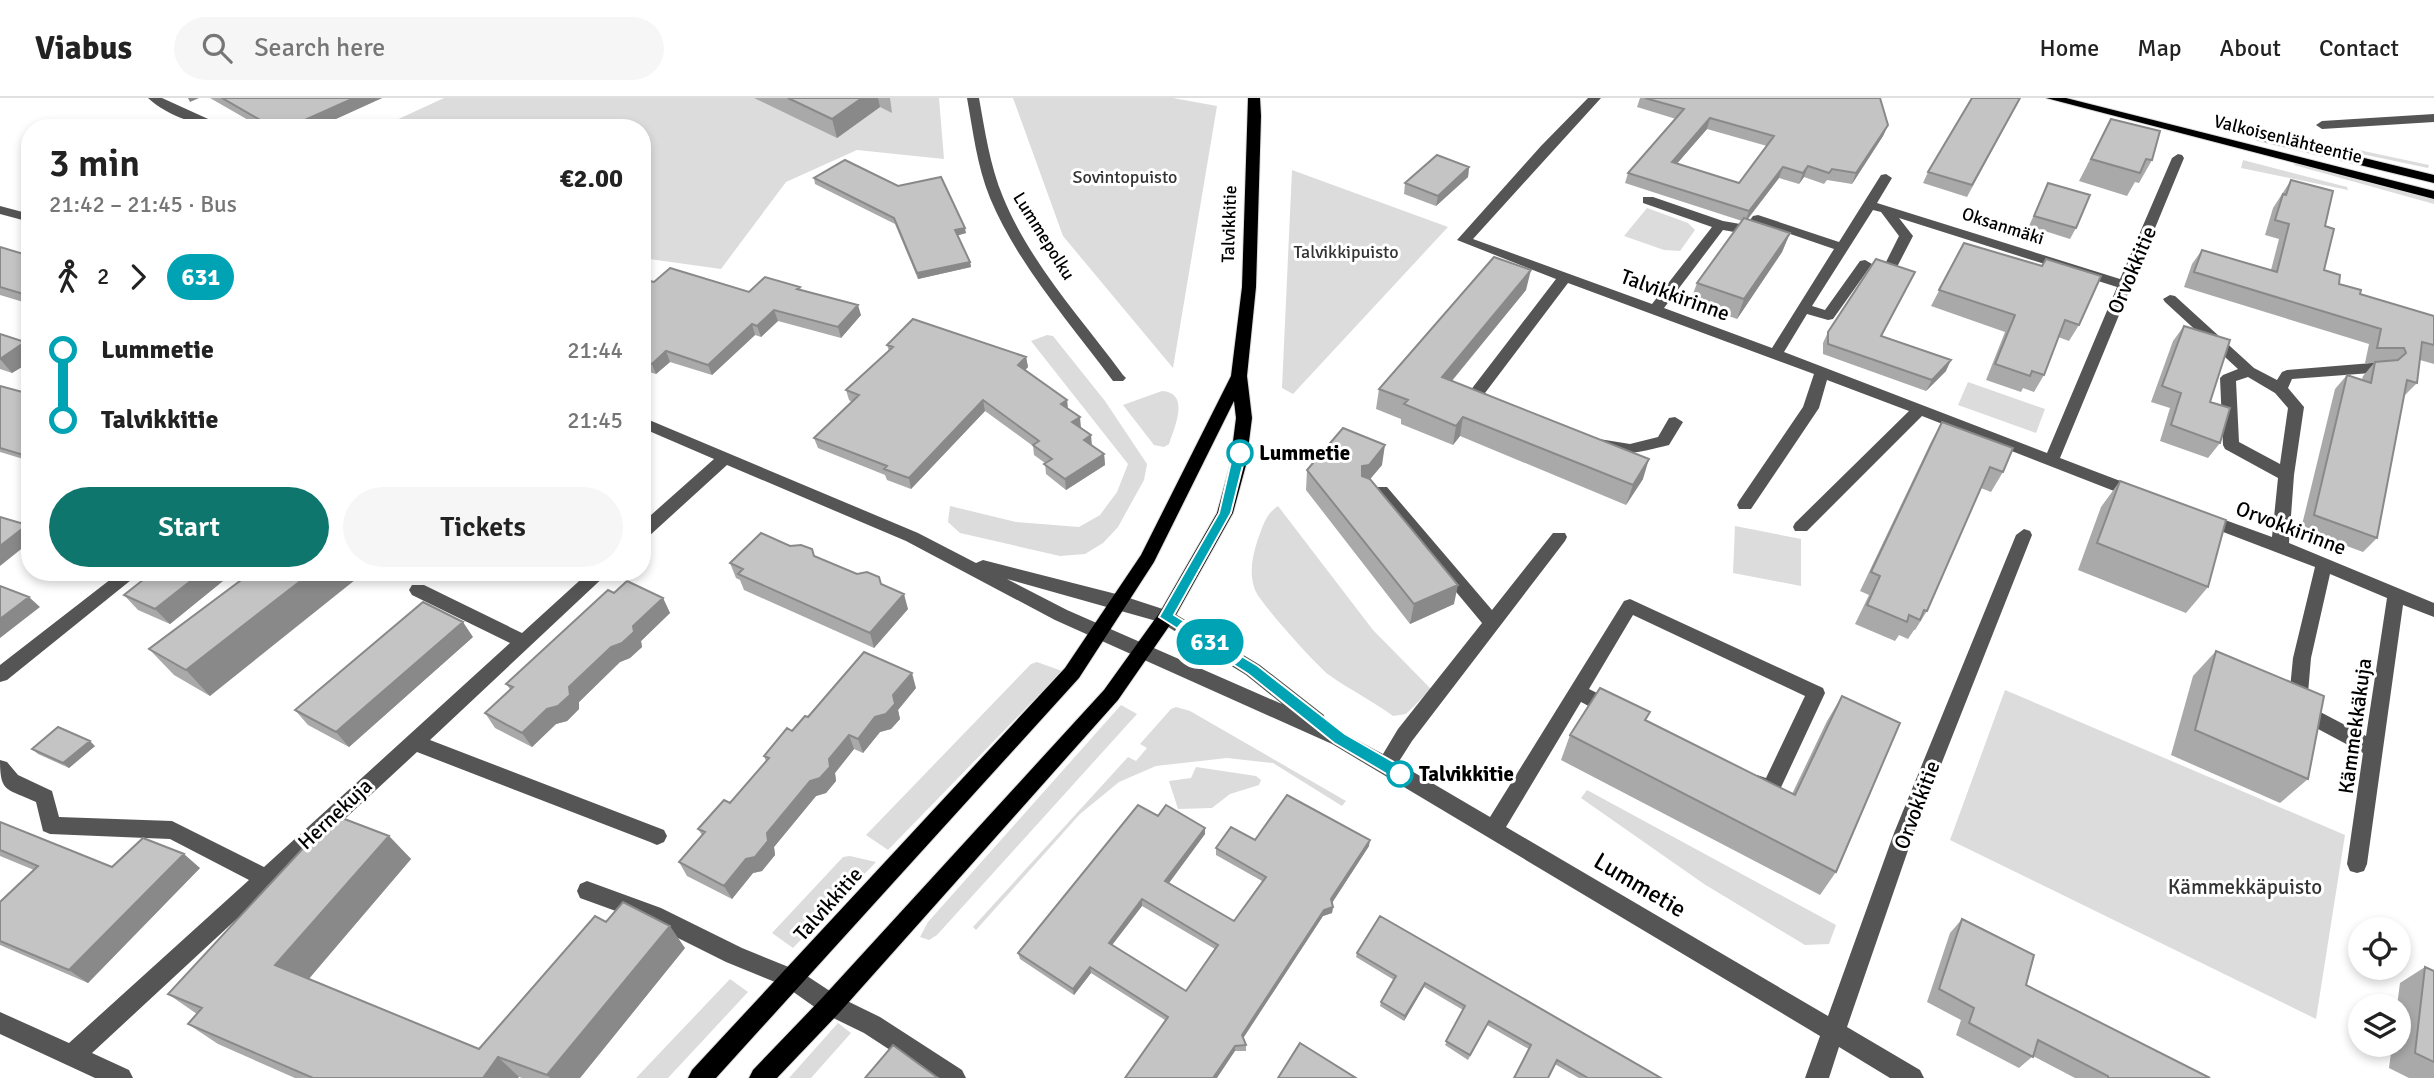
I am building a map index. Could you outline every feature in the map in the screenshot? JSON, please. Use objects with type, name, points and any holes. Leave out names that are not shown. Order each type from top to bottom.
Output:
[{"type":"main road","name":"Talvikkitie","points":[[761,1078],[831,1005],[1111,695],[1166,617],[1225,513],[1238,465],[1244,418],[1239,376],[1250,287],[1254,98]]},
{"type":"main road","name":"Talvikkitie","points":[[1255,116],[1262,98]]},
{"type":"main road","name":"Valkoisenlähteentie","points":[[2052,98],[2434,195]]},
{"type":"main road","name":"Valkoisenlähteentie","points":[[2102,98],[2434,179]]},
{"type":"main road","name":"Talvikkitie","points":[[700,1078],[1072,673],[1148,558],[1239,376]]},
{"type":"street","points":[[155,98],[169,107],[199,119]]},
{"type":"street","name":"Lummepolku","points":[[974,98],[990,174],[1000,206],[1027,251],[1118,378]]},
{"type":"street","name":"Talvikkirinne","points":[[1595,98],[1545,149],[1464,240],[2052,459]]},
{"type":"street","points":[[2322,125],[2434,118]]},
{"type":"street","name":"Orvokkitie","points":[[2052,459],[2178,158]]},
{"type":"street","points":[[1775,354],[1886,178]]},
{"type":"street","points":[[1648,200],[1720,225],[1749,230],[1758,219],[1842,247]]},
{"type":"street","name":"Oksanmäki","points":[[1868,204],[2126,285]]},
{"type":"street","points":[[0,210],[21,216]]},
{"type":"street","points":[[1886,210],[1906,236],[1892,264]]},
{"type":"street","points":[[1655,310],[1720,225]]},
{"type":"street","points":[[1804,308],[1828,316],[1865,264]]},
{"type":"street","points":[[1510,409],[1475,395],[1565,277]]},
{"type":"street","points":[[2170,299],[2249,371],[2280,389],[2296,407],[2286,475],[2280,546]]},
{"type":"street","points":[[2280,389],[2287,375],[2384,367]]},
{"type":"street","points":[[2249,371],[2228,378],[2231,445],[2286,475]]},
{"type":"street","points":[[1745,505],[1811,408],[1822,372]]},
{"type":"street","points":[[1801,527],[1913,418],[1918,409]]},
{"type":"street","points":[[1581,437],[1605,446],[1630,449],[1663,441],[1675,422]]},
{"type":"street","name":"Lummetie","points":[[651,426],[956,559],[1060,615],[1102,631],[1339,738],[1912,1078]]},
{"type":"street","points":[[651,525],[726,457]]},
{"type":"street","points":[[2052,459],[2149,498]]},
{"type":"street","points":[[1368,491],[1381,491],[1492,623]]},
{"type":"street","name":"Orvokkirinne","points":[[2184,511],[2280,546],[2434,610]]},
{"type":"street","name":"Orvokkitie","points":[[1817,1078],[1904,833],[2024,535]]},
{"type":"street","points":[[1386,766],[1405,735],[1559,537]]},
{"type":"street","name":"Lummetie","points":[[956,559],[1120,602],[1166,617],[1253,670],[1339,738]]},
{"type":"street","points":[[2323,564],[2302,658],[2298,709],[2375,750]]},
{"type":"street","points":[[0,675],[120,581]]},
{"type":"street","name":"Hernekuja","points":[[72,1056],[524,642],[587,581]]},
{"type":"street","points":[[418,590],[524,642]]},
{"type":"street","name":"Kämmekkäkuja","points":[[2357,864],[2396,594]]},
{"type":"street","points":[[1494,829],[1630,607],[1816,693],[1770,790],[1734,771]]},
{"type":"street","points":[[1577,691],[1625,716]]},
{"type":"street","points":[[413,742],[657,836]]},
{"type":"street","points":[[0,768],[11,781],[45,797],[50,825],[172,830],[265,878]]},
{"type":"street","points":[[587,891],[653,915],[734,955],[793,979],[831,1005],[872,1025],[954,1078]]},
{"type":"street","points":[[0,1023],[121,1078]]},
{"type":"green space","points":[[444,98],[939,98],[944,159],[857,150],[786,182],[721,269],[651,259],[651,119],[398,119]]},
{"type":"green space","name":"Sovintopuisto","points":[[1013,98],[1173,98],[1217,106],[1173,368],[1063,236]]},
{"type":"green space","points":[[2293,136],[2429,165],[2428,168],[2295,140]]},
{"type":"green space","points":[[2243,160],[2347,187],[2348,190],[2241,168]]},
{"type":"green space","points":[[2295,162],[2434,199],[2434,204],[2294,165]]},
{"type":"green space","name":"Talvikkipuisto","points":[[1292,170],[1448,227],[1293,394],[1282,388]]},
{"type":"green space","points":[[1647,208],[1688,223],[1695,230],[1680,251],[1664,250],[1624,236]]},
{"type":"green space","points":[[1047,335],[1053,336],[1105,401],[1147,464],[1144,480],[1118,527],[1103,543],[1085,554],[1060,556],[960,533],[948,522],[950,506],[1016,522],[1079,527],[1100,515],[1117,492],[1128,464],[1031,341]]},
{"type":"green space","points":[[1968,382],[2045,409],[2036,433],[1958,405]]},
{"type":"green space","points":[[1162,391],[1171,393],[1178,404],[1174,429],[1169,444],[1164,447],[1154,445],[1123,405]]},
{"type":"green space","points":[[1278,506],[1373,630],[1431,689],[1406,714],[1393,716],[1329,675],[1289,634],[1259,597],[1252,578],[1254,554],[1264,522]]},
{"type":"green space","points":[[1735,526],[1801,539],[1801,586],[1733,573]]},
{"type":"green space","points":[[1037,662],[1062,671],[888,850],[866,835],[1031,664]]},
{"type":"green space","name":"Kämmekkäpuisto","points":[[2005,690],[2345,835],[2316,1019],[1950,840]]},
{"type":"green space","points":[[1121,705],[1137,714],[937,935],[929,940],[920,937],[928,922]]},
{"type":"green space","points":[[1176,707],[1190,711],[1346,801],[1342,806],[1273,763],[1227,758],[1156,766],[1119,782],[1080,814],[976,930],[973,927],[1128,757],[1136,761],[1147,748],[1140,744],[1171,709]]},
{"type":"green space","points":[[1196,767],[1256,776],[1261,780],[1259,785],[1230,794],[1212,808],[1178,809],[1169,781],[1191,778]]},
{"type":"green space","points":[[1587,790],[1836,925],[1829,944],[1805,945],[1704,884],[1581,798]]},
{"type":"green space","points":[[843,857],[876,862],[793,948],[772,933]]},
{"type":"green space","points":[[730,979],[748,992],[668,1078],[636,1078]]},
{"type":"green space","points":[[838,1023],[851,1033],[811,1078],[789,1078]]},
{"type":"building","points":[[222,98],[354,98],[307,119],[258,119]]},
{"type":"building","points":[[788,98],[862,98],[832,119]]},
{"type":"building","points":[[1645,98],[1880,98],[1888,125],[1856,173],[1832,169],[1829,173],[1808,166],[1803,173],[1783,167],[1749,211],[1628,173],[1684,109]],"holes":[[[1710,118],[1774,136],[1739,183],[1672,162]]]},
{"type":"building","points":[[1972,98],[2020,98],[1972,185],[1928,172]]},
{"type":"building","points":[[2111,119],[2160,131],[2152,160],[2146,159],[2140,173],[2091,159]]},
{"type":"building","points":[[1437,155],[1469,167],[1438,196],[1405,183]]},
{"type":"building","points":[[845,160],[898,186],[941,177],[965,228],[955,230],[970,262],[917,273],[894,218],[814,178]]},
{"type":"building","points":[[2291,180],[2333,191],[2325,226],[2334,229],[2324,270],[2340,275],[2339,284],[2361,290],[2360,294],[2434,316],[2434,345],[2422,342],[2417,383],[2407,380],[2377,538],[2314,515],[2347,375],[2371,383],[2375,362],[2398,360],[2406,353],[2404,348],[2377,348],[2381,329],[2194,272],[2202,250],[2277,272],[2289,224],[2275,220],[2283,194],[2286,195]]},
{"type":"building","points":[[2048,183],[2090,195],[2076,228],[2034,216]]},
{"type":"building","points":[[1744,218],[1790,233],[1744,299],[1697,283]]},
{"type":"building","points":[[1964,243],[2042,266],[2046,259],[2101,276],[2079,325],[2065,320],[2044,375],[2032,371],[2030,376],[1995,364],[2015,315],[1939,290]]},
{"type":"building","points":[[0,247],[21,253],[21,293],[0,287]]},
{"type":"building","points":[[1494,257],[1531,270],[1442,377],[1649,459],[1633,485],[1463,417],[1456,426],[1404,404],[1408,400],[1379,389]]},
{"type":"building","points":[[1876,259],[1915,272],[1881,336],[1951,360],[1932,380],[1828,344],[1828,332]]},
{"type":"building","points":[[670,268],[749,292],[765,277],[800,287],[797,289],[858,305],[838,327],[774,310],[757,326],[752,324],[708,365],[666,351],[652,364],[651,281],[654,282]]},
{"type":"building","points":[[913,319],[1026,357],[1018,365],[1067,400],[1061,404],[1080,417],[1072,422],[1091,435],[1084,440],[1104,454],[1065,479],[1044,464],[1052,459],[1033,445],[1039,441],[983,400],[909,478],[884,469],[887,466],[814,438],[859,395],[846,390],[893,347],[887,345]]},
{"type":"building","points":[[2184,326],[2230,340],[2210,402],[2230,408],[2220,443],[2171,425],[2181,393],[2162,386]]},
{"type":"building","points":[[0,334],[21,341],[21,345],[0,359]]},
{"type":"building","points":[[0,386],[21,392],[21,454],[0,448]]},
{"type":"building","points":[[1942,422],[2013,448],[2003,472],[1990,467],[1927,611],[1924,610],[1920,620],[1909,615],[1907,622],[1867,605],[1880,576],[1871,572]]},
{"type":"building","points":[[1343,428],[1385,445],[1369,465],[1362,466],[1362,476],[1370,479],[1458,585],[1414,604],[1307,470]]},
{"type":"building","points":[[2120,481],[2226,520],[2208,587],[2097,543]]},
{"type":"building","points":[[0,517],[21,523],[21,530],[0,546]]},
{"type":"building","points":[[761,533],[790,546],[801,545],[812,549],[814,556],[857,574],[867,572],[879,577],[881,584],[904,594],[870,633],[738,574],[743,569],[730,563]]},
{"type":"building","points":[[142,581],[191,581],[155,609],[124,595]]},
{"type":"building","points":[[240,581],[300,581],[186,670],[149,649]]},
{"type":"building","points":[[627,581],[663,598],[633,626],[634,632],[622,643],[611,647],[569,687],[570,695],[558,706],[547,709],[522,733],[485,713],[513,687],[506,684],[608,590],[614,593]]},
{"type":"building","points":[[0,586],[29,597],[0,619]]},
{"type":"building","points":[[423,602],[463,622],[336,732],[295,710]]},
{"type":"building","points":[[2216,651],[2324,696],[2308,779],[2195,730]]},
{"type":"building","points":[[864,652],[912,673],[893,695],[895,704],[886,714],[875,717],[858,739],[849,735],[829,759],[830,767],[820,778],[810,781],[767,833],[768,841],[755,857],[746,859],[724,886],[679,862],[705,832],[698,829],[724,800],[730,803],[769,758],[764,756],[787,728],[792,731],[805,716],[808,717]]},
{"type":"building","points":[[1600,688],[1650,712],[1645,720],[1795,795],[1842,696],[1900,723],[1836,872],[1570,735]]},
{"type":"building","points":[[58,727],[90,741],[63,763],[32,749]]},
{"type":"building","points":[[1287,795],[1370,840],[1331,899],[1333,907],[1324,910],[1242,1035],[1246,1045],[1235,1046],[1213,1078],[1125,1078],[1168,1017],[1090,967],[1073,989],[1018,953],[1138,805],[1158,816],[1166,805],[1205,828],[1165,881],[1234,921],[1266,877],[1216,848],[1231,827],[1255,840]],"holes":[[[1142,899],[1218,945],[1186,991],[1109,943]]]},
{"type":"building","points":[[334,815],[389,836],[275,965],[479,1049],[595,916],[606,922],[623,902],[670,926],[547,1075],[498,1057],[483,1078],[313,1078],[188,1024],[202,1008],[168,994]]},
{"type":"building","points":[[0,822],[112,867],[143,838],[184,854],[69,970],[0,941],[0,902],[38,866],[0,850]]},
{"type":"building","points":[[1380,916],[1661,1078],[1588,1078],[1557,1060],[1548,1078],[1514,1078],[1531,1045],[1489,1021],[1470,1055],[1446,1041],[1465,1006],[1425,983],[1405,1016],[1381,1002],[1396,976],[1357,953]]},
{"type":"building","points":[[1962,919],[2034,955],[2026,985],[2210,1078],[2108,1078],[2038,1040],[2033,1057],[1969,1023],[1974,1008],[1939,989]]},
{"type":"building","points":[[2425,967],[2434,971],[2434,1062],[2415,1053]]},
{"type":"building","points":[[1300,1043],[1356,1078],[1278,1078]]},
{"type":"building","points":[[893,1045],[938,1078],[865,1078]]},
{"type":"bus line","name":"631","points":[[1240,453],[1225,513],[1166,617],[1253,670],[1339,738],[1400,774]]},
{"type":"place","name":"Lummetie","points":[[1240,453]]},
{"type":"place","name":"Talvikkitie","points":[[1400,774]]}]
